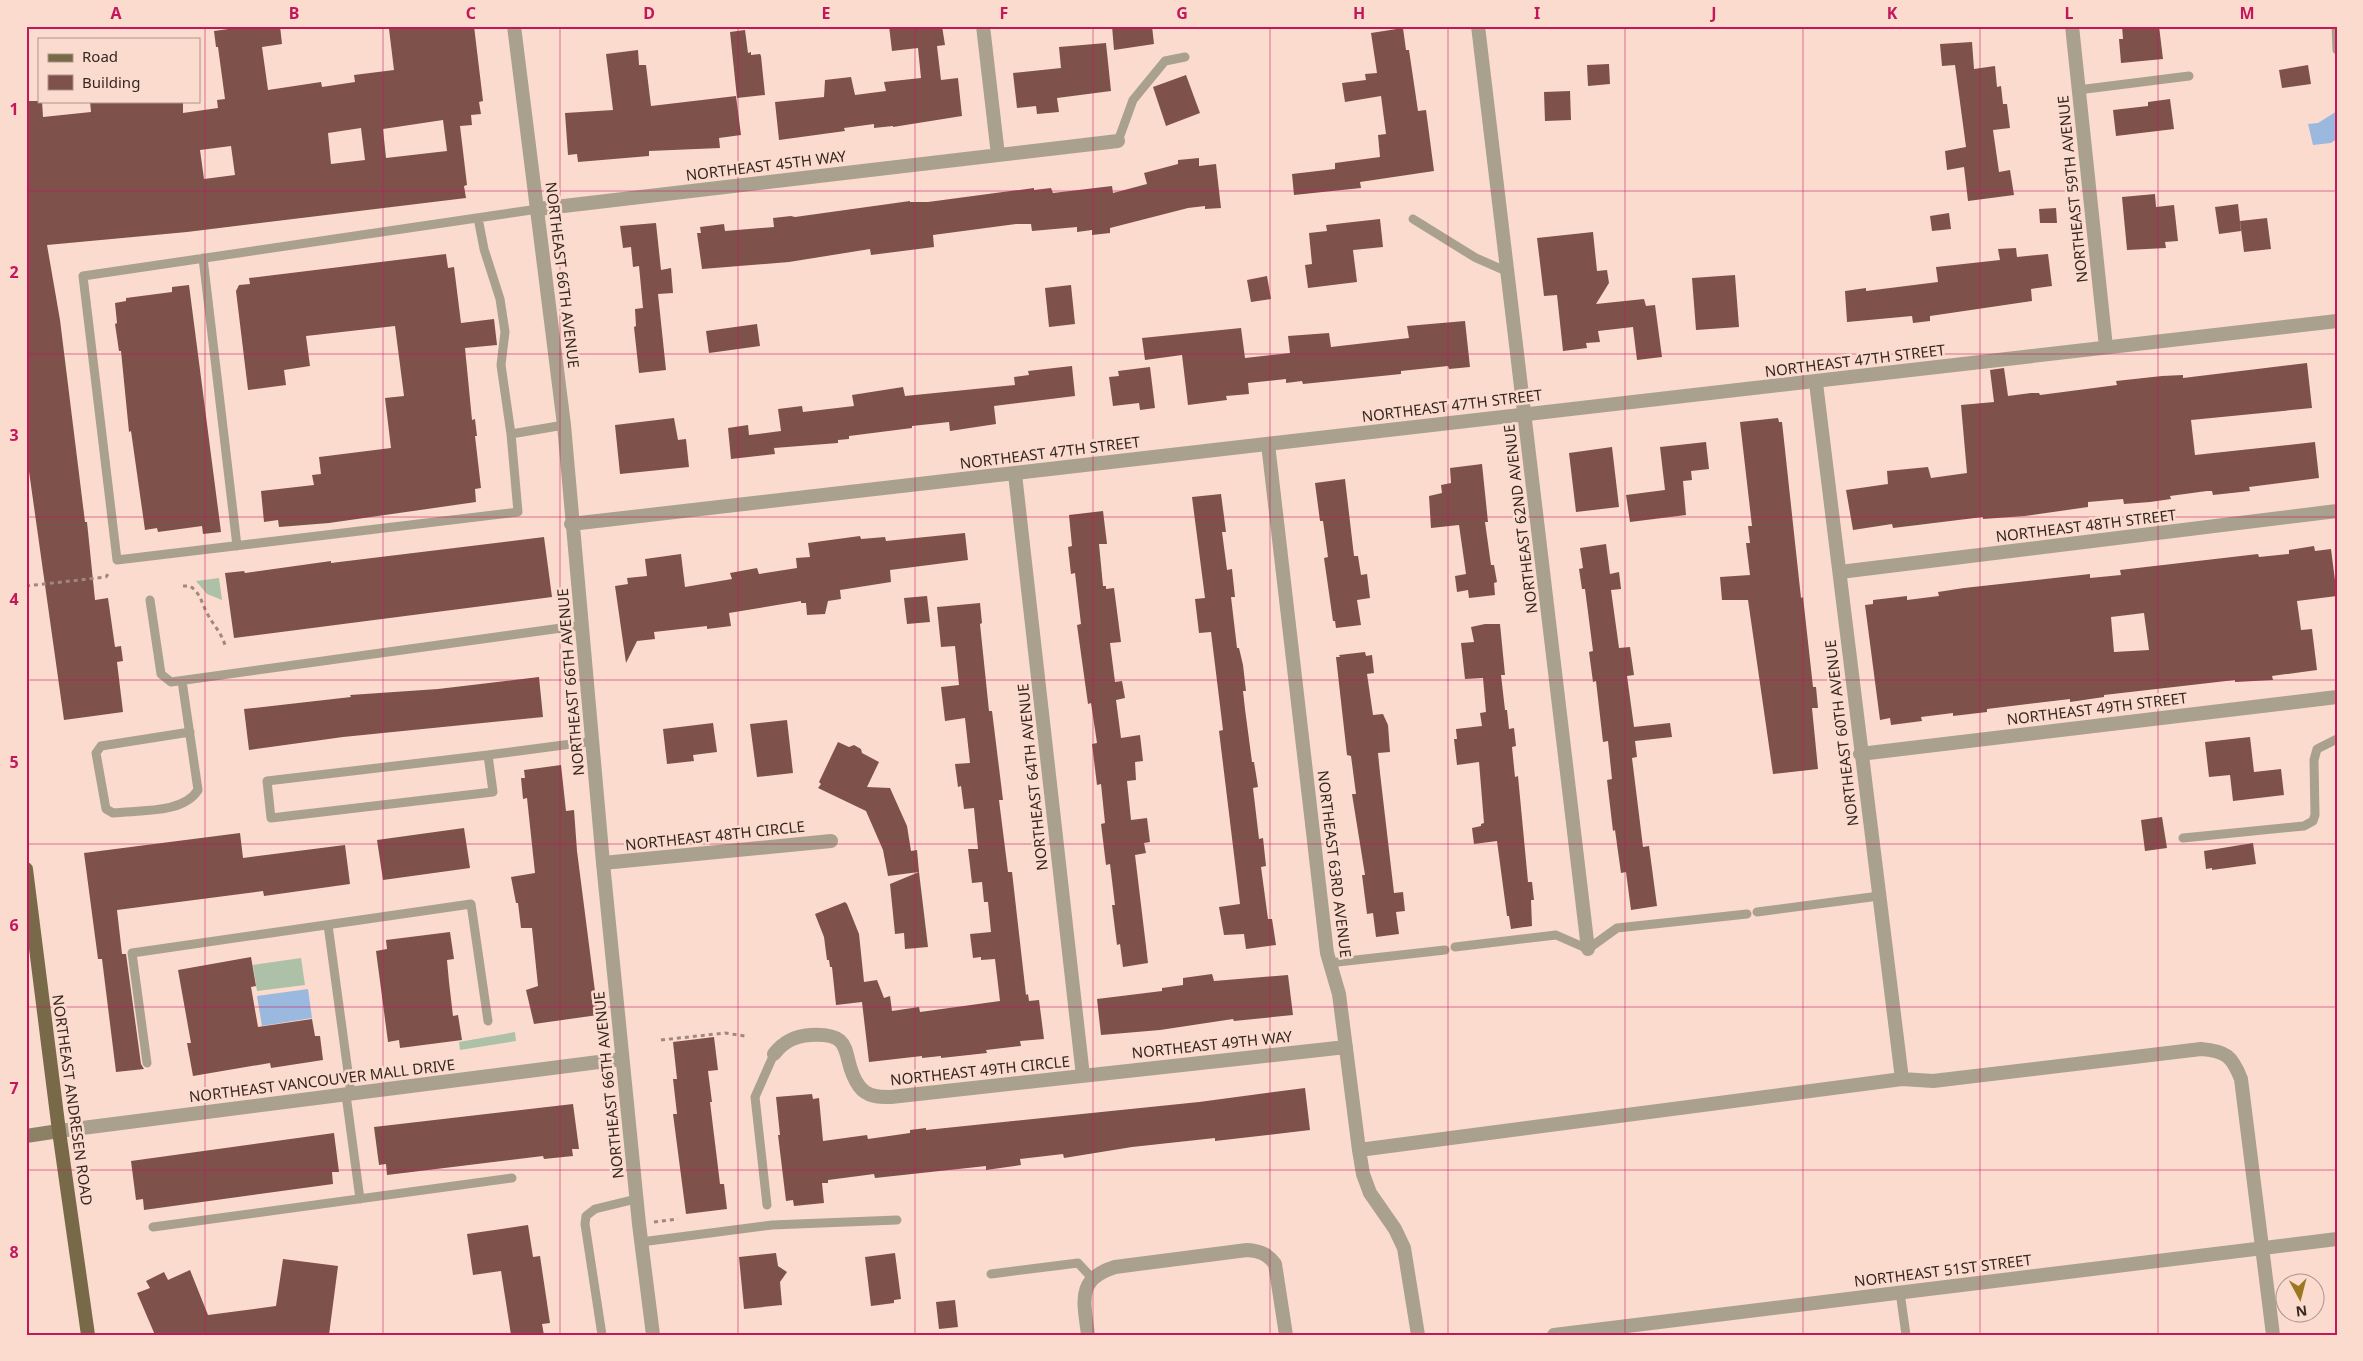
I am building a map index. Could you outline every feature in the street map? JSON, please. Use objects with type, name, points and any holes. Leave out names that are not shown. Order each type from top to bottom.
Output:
[{"type":"main road","name":"NORTHEAST ANDRESEN ROAD","points":[[26,869],[59,1132],[88,1335]]},
{"type":"main road","name":"NORTHEAST VANCOUVER MALL DRIVE","points":[[26,1136],[59,1132]]},
{"type":"street","name":"NORTHEAST 66TH AVENUE","points":[[514,26],[564,425],[622,1059],[636,1199],[653,1335]]},
{"type":"street","points":[[983,26],[998,155]]},
{"type":"street","name":"NORTHEAST 62ND AVENUE","points":[[1478,26],[1588,949]]},
{"type":"street","name":"NORTHEAST 59TH AVENUE","points":[[2072,26],[2106,347]]},
{"type":"street","name":"NORTHEAST 45TH WAY","points":[[538,209],[1118,142]]},
{"type":"street","name":"NORTHEAST 47TH STREET","points":[[572,524],[1525,414],[1816,383],[2337,321]]},
{"type":"street","name":"NORTHEAST 60TH AVENUE","points":[[1816,383],[1840,572],[1860,754],[1902,1079]]},
{"type":"street","name":"NORTHEAST 63RD AVENUE","points":[[1268,444],[1328,963],[1340,994],[1363,1174],[1370,1193],[1395,1229],[1404,1248],[1418,1335]]},
{"type":"street","name":"NORTHEAST 64TH AVENUE","points":[[1016,474],[1083,1076]]},
{"type":"street","name":"NORTHEAST 48TH STREET","points":[[1840,572],[2337,511]]},
{"type":"street","name":"NORTHEAST 49TH STREET","points":[[1860,754],[2337,698]]},
{"type":"street","name":"NORTHEAST 48TH CIRCLE","points":[[603,863],[831,841]]},
{"type":"street","name":"NORTHEAST 49TH CIRCLE","points":[[774,1054],[786,1042],[794,1038],[829,1034],[837,1037],[843,1045],[860,1087],[868,1094],[877,1097],[1083,1076]]},
{"type":"street","name":"NORTHEAST 49TH WAY","points":[[1083,1076],[1346,1047]]},
{"type":"street","points":[[1359,1150],[1902,1079],[1932,1081],[2201,1049],[2216,1050],[2228,1055],[2241,1079],[2273,1335]]},
{"type":"street","name":"NORTHEAST VANCOUVER MALL DRIVE","points":[[59,1132],[622,1059]]},
{"type":"street","name":"NORTHEAST 51ST STREET","points":[[1554,1335],[2337,1238]]},
{"type":"street","points":[[1088,1335],[1084,1299],[1085,1288],[1092,1278],[1102,1271],[1115,1267],[1247,1250],[1259,1251],[1269,1256],[1276,1264],[1286,1335]]},
{"type":"lane","points":[[2336,26],[2337,50]]},
{"type":"lane","points":[[1118,142],[1134,100],[1165,61],[1186,57]]},
{"type":"lane","points":[[2078,90],[2189,76]]},
{"type":"lane","points":[[478,218],[484,249],[500,299],[504,324],[501,365],[518,512],[118,560],[83,276],[538,209]]},
{"type":"lane","points":[[1413,219],[1476,258],[1508,272]]},
{"type":"lane","points":[[203,258],[237,546]]},
{"type":"lane","points":[[510,434],[564,425]]},
{"type":"lane","points":[[150,600],[161,674],[171,682],[583,625]]},
{"type":"lane","points":[[182,681],[190,732],[198,790],[193,799],[166,808],[113,813],[106,809],[96,753],[101,746],[190,732]]},
{"type":"lane","points":[[2184,838],[2304,826],[2313,821],[2315,815],[2314,760],[2317,749],[2337,739]]},
{"type":"lane","points":[[488,755],[493,792],[271,818],[267,781],[594,741]]},
{"type":"lane","points":[[1455,947],[1556,935],[1588,949],[1617,928],[1879,896]]},
{"type":"lane","points":[[147,1063],[132,953],[471,904],[488,1021]]},
{"type":"lane","points":[[328,925],[360,1199]]},
{"type":"lane","points":[[1328,963],[1445,950]]},
{"type":"lane","points":[[767,1205],[755,1097],[774,1054]]},
{"type":"lane","points":[[153,1227],[512,1178]]},
{"type":"lane","points":[[602,1335],[585,1224],[586,1216],[595,1209],[636,1199]]},
{"type":"lane","points":[[641,1242],[772,1226],[897,1220]]},
{"type":"lane","points":[[991,1274],[1078,1263],[1092,1278]]},
{"type":"lane","points":[[1900,1292],[1906,1335]]},
{"type":"path","points":[[26,586],[106,577],[118,560]]},
{"type":"path","points":[[183,586],[190,586],[197,591],[210,618],[220,631],[225,644]]},
{"type":"path","points":[[661,1040],[725,1032],[746,1036]]},
{"type":"path","points":[[639,1224],[678,1219]]},
{"type":"green space","points":[[219,578],[222,600],[207,594],[196,581]]},
{"type":"green space","points":[[301,958],[305,985],[257,991],[253,965]]},
{"type":"green space","points":[[515,1032],[516,1041],[460,1050],[459,1042]]},
{"type":"water","points":[[2337,111],[2337,139],[2331,143],[2313,145],[2308,124],[2318,123]]},
{"type":"water","points":[[308,989],[312,1018],[262,1026],[257,996]]},
{"type":"building","points":[[250,26],[280,26],[282,44],[262,47],[268,90],[321,82],[322,87],[355,82],[354,75],[394,70],[389,29],[414,26],[474,26],[483,101],[479,102],[481,114],[471,115],[472,125],[460,126],[467,185],[464,186],[466,198],[187,232],[47,245],[60,320],[85,522],[87,522],[95,600],[108,598],[115,647],[121,646],[123,661],[117,662],[123,712],[64,720],[26,450],[26,101],[42,102],[43,117],[91,112],[90,102],[183,102],[183,113],[218,108],[217,100],[225,99],[218,47],[216,47],[214,31]],"holes":[[[443,120],[447,151],[386,158],[383,129]],[[361,128],[365,160],[331,164],[328,133]],[[231,146],[235,175],[204,179],[200,150]]]},
{"type":"building","points":[[889,26],[942,26],[945,45],[937,46],[941,80],[958,78],[962,116],[893,127],[874,128],[874,124],[844,128],[845,131],[779,140],[775,102],[824,97],[825,80],[851,77],[855,95],[886,91],[884,82],[921,78],[918,48],[892,51]]},
{"type":"building","points":[[1112,26],[1152,26],[1154,44],[1114,50]]},
{"type":"building","points":[[2122,26],[2159,26],[2163,59],[2121,63],[2119,39],[2123,39]]},
{"type":"building","points":[[1403,28],[1406,50],[1409,50],[1418,111],[1426,110],[1434,171],[1360,182],[1361,188],[1294,195],[1292,174],[1335,169],[1335,163],[1380,157],[1378,135],[1386,134],[1381,96],[1345,102],[1342,83],[1366,80],[1365,74],[1377,73],[1371,33]]},
{"type":"building","points":[[745,30],[748,53],[751,52],[751,55],[760,54],[761,56],[765,95],[737,98],[730,32]]},
{"type":"building","points":[[1972,42],[1974,69],[1995,66],[1997,87],[2001,86],[2003,104],[2007,104],[2010,128],[1993,130],[1999,172],[2010,170],[2014,195],[1968,201],[1964,167],[1947,170],[1945,151],[1966,147],[1955,65],[1942,66],[1940,44]]},
{"type":"building","points":[[1106,43],[1111,91],[1057,98],[1059,112],[1037,114],[1036,106],[1017,108],[1013,73],[1061,68],[1059,47]]},
{"type":"building","points":[[638,50],[639,65],[646,65],[651,106],[736,96],[741,135],[719,138],[720,148],[649,151],[649,156],[578,162],[577,154],[568,155],[565,113],[613,110],[606,54]]},
{"type":"building","points":[[1609,64],[1610,84],[1588,86],[1587,65]]},
{"type":"building","points":[[2308,65],[2311,84],[2282,88],[2279,70]]},
{"type":"building","points":[[1186,75],[1200,113],[1166,126],[1153,87]]},
{"type":"building","points":[[1570,91],[1571,120],[1545,121],[1544,92]]},
{"type":"building","points":[[2170,99],[2174,129],[2116,136],[2113,110],[2148,106],[2148,102]]},
{"type":"building","points":[[1199,158],[1199,166],[1216,164],[1221,208],[1205,209],[1205,206],[1188,208],[1110,228],[1110,233],[1092,235],[1092,230],[1077,232],[1077,227],[1032,231],[1031,224],[1016,224],[933,235],[934,247],[871,255],[870,249],[789,262],[702,269],[697,233],[701,233],[700,227],[724,224],[725,231],[774,227],[773,218],[795,217],[910,201],[928,202],[1034,188],[1034,190],[1051,188],[1053,193],[1112,186],[1113,193],[1147,184],[1144,173],[1178,164],[1178,160]]},
{"type":"building","points":[[2155,194],[2156,207],[2174,205],[2178,241],[2165,242],[2166,248],[2127,250],[2122,197]]},
{"type":"building","points":[[2238,204],[2241,231],[2219,234],[2215,207]]},
{"type":"building","points":[[2056,208],[2057,223],[2040,223],[2039,209]]},
{"type":"building","points":[[1949,213],[1951,229],[1932,231],[1930,216]]},
{"type":"building","points":[[2267,218],[2271,249],[2244,252],[2240,221]]},
{"type":"building","points":[[1380,219],[1383,247],[1353,250],[1357,282],[1308,288],[1305,265],[1312,264],[1309,233],[1327,231],[1326,225]]},
{"type":"building","points":[[656,223],[661,270],[671,268],[673,293],[658,294],[666,370],[639,373],[634,327],[636,326],[635,309],[643,308],[639,266],[633,267],[631,247],[623,248],[620,226]]},
{"type":"building","points":[[1593,232],[1597,271],[1607,270],[1609,283],[1596,304],[1644,299],[1646,306],[1655,305],[1662,357],[1637,360],[1633,327],[1598,331],[1600,342],[1586,343],[1587,348],[1563,351],[1557,295],[1544,296],[1537,238]]},
{"type":"building","points":[[2016,248],[2017,257],[2048,254],[2052,286],[2031,289],[2032,301],[1930,316],[1930,321],[1913,323],[1912,316],[1847,322],[1845,291],[1866,288],[1866,291],[1938,282],[1936,267],[2000,260],[1998,249]]},
{"type":"building","points":[[446,254],[448,268],[454,267],[461,323],[494,319],[497,345],[465,348],[472,420],[475,419],[477,436],[475,436],[481,488],[475,489],[476,502],[329,523],[279,527],[278,520],[264,522],[261,491],[314,485],[312,475],[321,474],[319,457],[391,448],[385,398],[404,396],[395,326],[306,336],[310,366],[284,370],[286,385],[248,390],[236,291],[239,285],[250,284],[249,278]]},
{"type":"building","points":[[1735,275],[1739,327],[1696,330],[1692,278]]},
{"type":"building","points":[[1267,276],[1271,299],[1251,302],[1247,280]]},
{"type":"building","points":[[189,285],[221,532],[203,534],[202,526],[158,532],[157,528],[145,530],[131,431],[129,432],[121,351],[119,351],[115,324],[117,323],[115,303],[126,301],[126,298],[172,292],[172,287]]},
{"type":"building","points":[[1071,285],[1075,324],[1049,327],[1045,288]]},
{"type":"building","points":[[1465,321],[1470,367],[1449,369],[1448,366],[1401,371],[1401,374],[1303,384],[1302,381],[1286,383],[1286,379],[1248,383],[1249,394],[1226,396],[1227,400],[1188,405],[1182,355],[1145,360],[1142,338],[1241,328],[1245,358],[1290,353],[1288,336],[1329,333],[1331,347],[1409,338],[1407,326]]},
{"type":"building","points":[[757,324],[760,346],[709,353],[706,331]]},
{"type":"building","points":[[2307,363],[2312,408],[2191,420],[2195,455],[2315,442],[2319,478],[2249,487],[2250,491],[2213,495],[2212,491],[2207,491],[2170,496],[2171,499],[2124,504],[2123,499],[2088,502],[2088,507],[2025,516],[1983,519],[1983,517],[1893,528],[1892,524],[1853,530],[1846,490],[1888,484],[1887,471],[1928,467],[1931,478],[1967,473],[1961,405],[1994,402],[1990,370],[2004,368],[2008,396],[2031,393],[2039,393],[2040,395],[2117,385],[2116,381],[2183,375],[2183,378]]},
{"type":"building","points":[[1072,366],[1075,396],[994,406],[996,424],[950,431],[949,422],[912,426],[912,428],[849,436],[849,439],[838,440],[838,443],[774,448],[775,454],[731,459],[728,428],[748,425],[749,435],[781,431],[778,409],[802,406],[803,412],[854,406],[852,395],[903,387],[905,396],[1015,385],[1014,377],[1029,375],[1028,371]]},
{"type":"building","points":[[1150,367],[1155,408],[1140,410],[1139,403],[1113,406],[1109,377],[1119,376],[1118,371]]},
{"type":"building","points":[[674,418],[678,440],[686,439],[689,467],[620,474],[615,425]]},
{"type":"building","points":[[1778,418],[1779,422],[1782,422],[1801,598],[1803,597],[1813,687],[1816,687],[1818,708],[1812,708],[1818,769],[1773,774],[1748,600],[1722,600],[1720,577],[1750,575],[1746,543],[1750,543],[1748,526],[1752,526],[1740,422]]},
{"type":"building","points":[[1706,442],[1709,469],[1691,471],[1692,480],[1683,481],[1686,515],[1630,522],[1626,495],[1665,490],[1660,447]]},
{"type":"building","points":[[1612,447],[1619,507],[1576,512],[1569,453]]},
{"type":"building","points":[[1482,464],[1488,522],[1485,522],[1491,565],[1494,565],[1497,582],[1494,583],[1495,595],[1469,598],[1468,590],[1457,592],[1455,576],[1466,574],[1459,525],[1431,528],[1429,496],[1442,493],[1441,485],[1451,483],[1450,468]]},
{"type":"building","points":[[1345,479],[1354,556],[1358,556],[1361,575],[1367,574],[1370,598],[1357,600],[1361,625],[1336,628],[1335,621],[1333,621],[1324,558],[1328,557],[1323,521],[1320,521],[1315,483]]},
{"type":"building","points":[[1221,494],[1226,532],[1222,532],[1227,570],[1232,569],[1235,597],[1231,597],[1237,648],[1239,648],[1243,665],[1246,691],[1243,691],[1245,709],[1252,762],[1254,762],[1258,787],[1253,788],[1259,839],[1263,838],[1266,866],[1261,867],[1268,919],[1272,919],[1276,945],[1246,949],[1244,934],[1224,935],[1219,907],[1240,904],[1219,731],[1223,730],[1211,632],[1199,633],[1195,599],[1205,598],[1192,497]]},
{"type":"building","points":[[1103,511],[1107,544],[1099,544],[1103,586],[1106,586],[1106,589],[1114,588],[1121,642],[1110,643],[1115,682],[1122,681],[1125,698],[1116,700],[1121,738],[1140,735],[1143,761],[1135,762],[1136,780],[1127,781],[1131,820],[1147,818],[1150,842],[1144,843],[1146,853],[1135,855],[1148,963],[1123,967],[1120,944],[1117,945],[1112,905],[1115,905],[1110,864],[1106,865],[1101,824],[1105,823],[1101,784],[1097,785],[1092,744],[1097,743],[1091,703],[1088,704],[1077,625],[1081,624],[1075,573],[1071,574],[1068,547],[1072,546],[1069,515]]},
{"type":"building","points":[[965,533],[968,560],[890,570],[891,582],[840,590],[841,599],[828,601],[825,614],[807,615],[806,603],[801,603],[801,601],[729,613],[731,626],[707,629],[707,626],[654,632],[655,639],[637,641],[626,663],[615,586],[628,584],[627,578],[647,576],[645,559],[681,554],[685,587],[732,579],[730,573],[757,568],[759,574],[797,568],[796,558],[810,557],[808,543],[860,536],[861,539],[885,537],[886,541]]},
{"type":"building","points":[[544,537],[552,597],[234,638],[225,573],[244,571],[245,573],[331,561],[331,563]]},
{"type":"building","points":[[1606,544],[1610,574],[1619,572],[1621,589],[1611,590],[1619,648],[1630,647],[1634,675],[1627,676],[1634,727],[1670,723],[1672,737],[1635,741],[1637,757],[1632,758],[1643,847],[1649,846],[1657,906],[1631,910],[1626,872],[1621,873],[1615,830],[1613,831],[1607,780],[1612,779],[1608,741],[1603,742],[1596,681],[1593,682],[1589,652],[1593,651],[1585,589],[1582,589],[1579,569],[1583,568],[1580,548]]},
{"type":"building","points":[[2314,546],[2315,551],[2331,549],[2337,596],[2297,601],[2301,630],[2312,629],[2317,670],[2272,676],[2273,680],[2235,682],[2235,680],[2104,695],[2104,697],[2070,702],[2070,699],[1987,709],[1987,712],[1953,716],[1953,713],[1921,717],[1922,721],[1891,725],[1890,718],[1880,720],[1865,605],[1873,604],[1873,600],[1907,596],[1907,600],[1939,596],[1938,592],[1964,588],[2090,574],[2090,578],[2121,575],[2120,570],[2258,554],[2259,557],[2289,554],[2289,550]],"holes":[[[2144,613],[2149,650],[2114,652],[2111,617]]]},
{"type":"building","points":[[927,596],[930,622],[907,624],[904,598]]},
{"type":"building","points":[[980,603],[982,623],[980,624],[989,711],[992,711],[1003,800],[999,800],[1008,872],[1012,872],[1026,995],[1028,994],[1029,1001],[1039,1000],[1044,1039],[1020,1041],[1021,1046],[986,1050],[987,1053],[941,1058],[941,1056],[922,1058],[922,1056],[869,1062],[862,1002],[836,1005],[832,967],[830,967],[829,960],[827,960],[824,937],[815,914],[845,902],[847,904],[859,934],[864,982],[877,980],[884,998],[890,996],[892,1011],[919,1007],[920,1012],[1000,1001],[995,959],[981,960],[981,957],[973,958],[970,934],[991,932],[988,902],[984,902],[982,882],[972,883],[968,849],[978,849],[974,808],[964,809],[961,786],[958,787],[955,764],[970,763],[965,718],[945,721],[941,687],[959,685],[955,646],[941,647],[937,607]]},
{"type":"building","points":[[1485,624],[1500,624],[1505,675],[1501,675],[1505,710],[1507,710],[1509,729],[1514,728],[1516,746],[1512,747],[1515,777],[1518,776],[1528,882],[1532,882],[1534,900],[1531,900],[1532,926],[1511,929],[1509,916],[1507,916],[1497,841],[1474,844],[1472,828],[1481,826],[1484,823],[1479,762],[1457,765],[1454,739],[1457,739],[1456,729],[1482,726],[1480,713],[1486,712],[1483,678],[1465,679],[1461,643],[1474,642],[1471,627]]},
{"type":"building","points":[[1365,652],[1366,656],[1372,655],[1374,673],[1367,674],[1373,715],[1383,714],[1388,725],[1390,752],[1378,753],[1394,893],[1403,892],[1405,911],[1396,912],[1399,934],[1376,937],[1373,913],[1367,914],[1362,875],[1365,875],[1352,794],[1356,794],[1351,756],[1347,755],[1336,657]]},
{"type":"building","points":[[539,677],[543,717],[343,737],[249,750],[244,709],[351,697],[350,695],[438,689]]},
{"type":"building","points":[[787,720],[793,773],[757,777],[750,724]]},
{"type":"building","points":[[713,723],[717,752],[693,755],[694,761],[667,764],[663,729]]},
{"type":"building","points":[[2250,737],[2254,772],[2281,769],[2284,795],[2233,801],[2230,775],[2209,777],[2205,742]]},
{"type":"building","points":[[838,742],[849,747],[854,745],[861,749],[862,753],[879,762],[867,787],[890,788],[907,826],[911,851],[917,850],[919,872],[888,876],[883,850],[866,811],[818,788]]},
{"type":"building","points":[[561,765],[566,811],[574,810],[577,851],[598,1015],[534,1024],[526,990],[538,986],[532,928],[521,928],[518,903],[516,903],[511,877],[535,873],[527,798],[523,799],[521,778],[525,778],[524,770]]},
{"type":"building","points":[[2162,817],[2167,848],[2145,851],[2141,820]]},
{"type":"building","points":[[464,828],[470,868],[383,880],[377,840]]},
{"type":"building","points":[[240,833],[243,858],[345,845],[350,884],[264,896],[263,891],[117,910],[122,954],[126,954],[141,1064],[144,1069],[116,1072],[102,959],[98,959],[84,853]]},
{"type":"building","points":[[2253,843],[2256,864],[2212,870],[2212,868],[2206,869],[2204,851]]},
{"type":"building","points":[[919,872],[928,947],[905,949],[904,933],[895,934],[890,884]]},
{"type":"building","points":[[450,932],[454,959],[447,960],[449,982],[453,1016],[458,1015],[462,1040],[400,1048],[399,1040],[388,1042],[376,951],[387,949],[386,940]]},
{"type":"building","points":[[251,957],[256,986],[251,987],[258,1027],[312,1019],[315,1036],[320,1036],[323,1060],[271,1068],[270,1063],[193,1076],[187,1043],[191,1043],[178,970]]},
{"type":"building","points":[[1212,974],[1214,981],[1288,975],[1293,1015],[1234,1021],[1233,1019],[1160,1030],[1101,1035],[1097,999],[1162,991],[1162,988],[1183,985],[1183,978]]},
{"type":"building","points":[[714,1037],[718,1070],[708,1071],[712,1102],[710,1102],[720,1184],[724,1184],[727,1209],[686,1214],[673,1114],[677,1114],[673,1079],[677,1079],[673,1042]]},
{"type":"building","points":[[1305,1088],[1310,1130],[1215,1141],[1215,1138],[1132,1147],[1064,1158],[1063,1154],[1020,1159],[1021,1165],[986,1170],[986,1166],[875,1178],[874,1174],[828,1180],[828,1183],[822,1183],[824,1203],[794,1206],[793,1200],[786,1201],[778,1135],[780,1135],[776,1097],[812,1094],[813,1099],[819,1098],[823,1141],[867,1135],[868,1139],[910,1133],[910,1130],[926,1128],[926,1130],[1199,1102]]},
{"type":"building","points":[[573,1104],[579,1149],[572,1149],[573,1156],[544,1159],[543,1156],[387,1175],[386,1164],[379,1165],[374,1127]]},
{"type":"building","points":[[334,1133],[339,1172],[332,1172],[333,1184],[144,1210],[143,1199],[136,1200],[131,1161]]},
{"type":"building","points":[[528,1225],[533,1257],[540,1256],[550,1323],[542,1324],[544,1335],[511,1335],[501,1271],[473,1275],[467,1234]]},
{"type":"building","points":[[776,1253],[778,1266],[787,1272],[780,1282],[782,1305],[744,1309],[739,1257]]},
{"type":"building","points":[[895,1253],[901,1299],[894,1300],[894,1303],[871,1306],[865,1257]]},
{"type":"building","points":[[283,1259],[338,1266],[329,1335],[155,1335],[137,1293],[150,1288],[146,1281],[164,1272],[168,1280],[190,1270],[208,1315],[276,1306]]},
{"type":"building","points":[[955,1300],[958,1327],[939,1329],[936,1302]]}]
